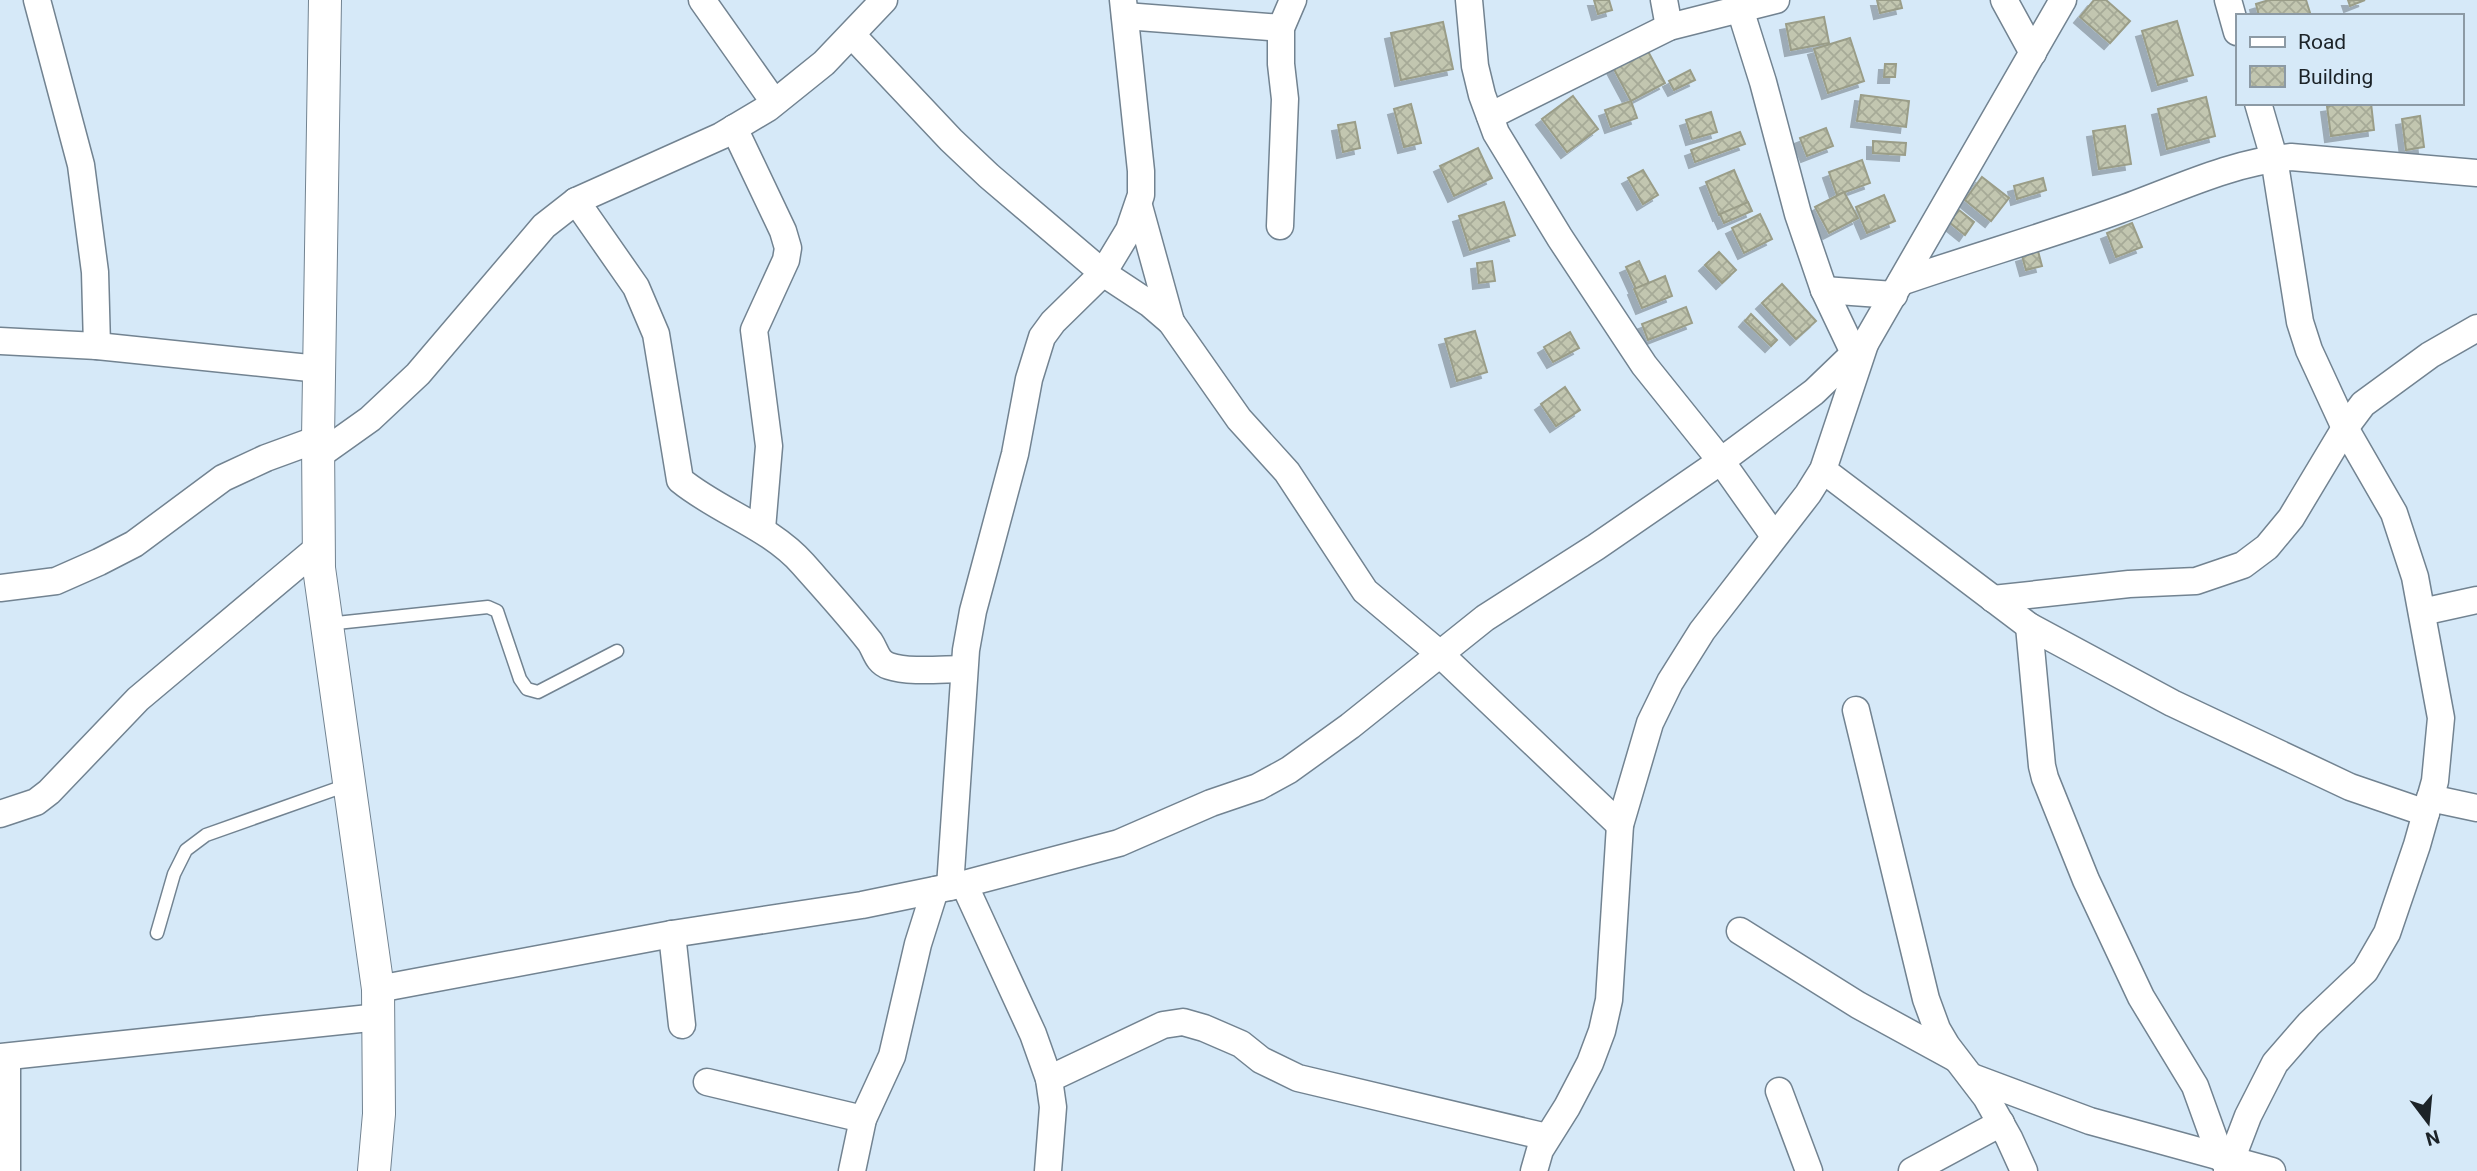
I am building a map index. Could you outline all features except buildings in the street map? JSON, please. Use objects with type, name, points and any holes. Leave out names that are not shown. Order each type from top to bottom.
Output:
[{"type":"street","points":[[37,0],[81,165],[95,272],[97,346]]},
{"type":"street","points":[[325,0],[318,568],[379,1003],[379,1114],[374,1171]]},
{"type":"street","points":[[702,0],[774,103]]},
{"type":"street","points":[[0,588],[56,581],[99,562],[135,544],[223,478],[266,458],[318,448],[370,419],[418,374],[544,226],[576,201],[734,128],[774,103],[824,63],[884,0]]},
{"type":"street","points":[[1280,226],[1285,99],[1280,64],[1281,29],[1293,0]]},
{"type":"street","points":[[1469,0],[1475,66],[1496,133],[1560,238],[1644,365],[1721,461],[1774,536]]},
{"type":"street","points":[[1664,0],[1669,26]]},
{"type":"street","points":[[1490,116],[1669,26],[1776,0]]},
{"type":"street","points":[[2004,0],[2033,52]]},
{"type":"street","points":[[7,1171],[3,1057],[379,1003],[672,934],[862,905],[950,887],[1119,843],[1211,803],[1258,787],[1289,770],[1485,618],[1596,547],[1721,461],[1814,392],[1860,347],[1898,289],[2063,0]]},
{"type":"street","points":[[2228,0],[2236,28]]},
{"type":"street","points":[[852,1171],[863,1119],[892,1056],[918,944],[950,887],[964,669],[973,611],[1015,454],[1029,379],[1042,337],[1053,322],[1103,273],[1129,230],[1139,206],[1141,171],[1124,8],[1281,29]]},
{"type":"street","points":[[1534,1171],[1547,1137],[1567,1107],[1590,1063],[1604,1021],[1609,1000],[1620,825],[1650,723],[1670,682],[1702,631],[1808,494],[1823,470],[1860,347],[1824,290],[1798,214],[1763,82],[1740,9]]},
{"type":"street","points":[[852,36],[970,158],[1103,273],[1150,304],[1171,322],[1238,419],[1287,472],[1365,591],[1440,654],[1620,825]]},
{"type":"street","points":[[2226,1163],[2275,1063],[2309,1024],[2365,971],[2387,933],[2435,781],[2441,718],[2415,577],[2394,513],[2345,428],[2309,350],[2300,322],[2274,158],[2259,105]]},
{"type":"street","points":[[734,128],[783,231],[788,248],[786,260],[754,330],[769,446],[762,529]]},
{"type":"street","points":[[1824,290],[1898,289],[2241,165],[2274,158],[2291,157],[2477,173]]},
{"type":"street","points":[[576,201],[636,287],[656,334],[676,469],[680,480],[762,529],[800,561],[872,644],[880,660],[890,666],[912,669],[964,669]]},
{"type":"street","points":[[1139,206],[1171,322]]},
{"type":"street","points":[[1993,598],[2129,584],[2196,581],[2243,565],[2267,547],[2291,518],[2345,428],[2363,404],[2381,388],[2430,355],[2477,328]]},
{"type":"street","points":[[0,341],[97,346],[319,369]]},
{"type":"street","points":[[1823,470],[2029,626],[2172,703],[2350,786],[2428,806],[2477,808]]},
{"type":"street","points":[[0,814],[36,802],[49,792],[138,699],[318,547]]},
{"type":"street","points":[[2421,612],[2477,600]]},
{"type":"street","points":[[2029,626],[2045,778],[2086,880],[2141,996],[2194,1086],[2226,1163]]},
{"type":"street","points":[[1856,710],[1926,999],[1937,1029],[2001,1123],[2024,1171]]},
{"type":"street","points":[[950,887],[1033,1034],[1049,1079],[1053,1107],[1048,1171]]},
{"type":"street","points":[[1740,931],[1966,1069],[2091,1121],[2226,1163],[2272,1171]]},
{"type":"street","points":[[672,934],[682,1025]]},
{"type":"street","points":[[1049,1079],[1163,1025],[1183,1023],[1204,1028],[1241,1044],[1261,1060],[1298,1078],[1547,1137]]},
{"type":"street","points":[[707,1082],[863,1119]]},
{"type":"street","points":[[1779,1091],[1809,1171]]},
{"type":"street","points":[[1912,1171],[2001,1123]]},
{"type":"lane","points":[[327,624],[488,607],[497,611],[520,680],[527,689],[538,692],[617,651]]},
{"type":"lane","points":[[157,933],[174,874],[186,850],[205,835],[350,783]]}]
